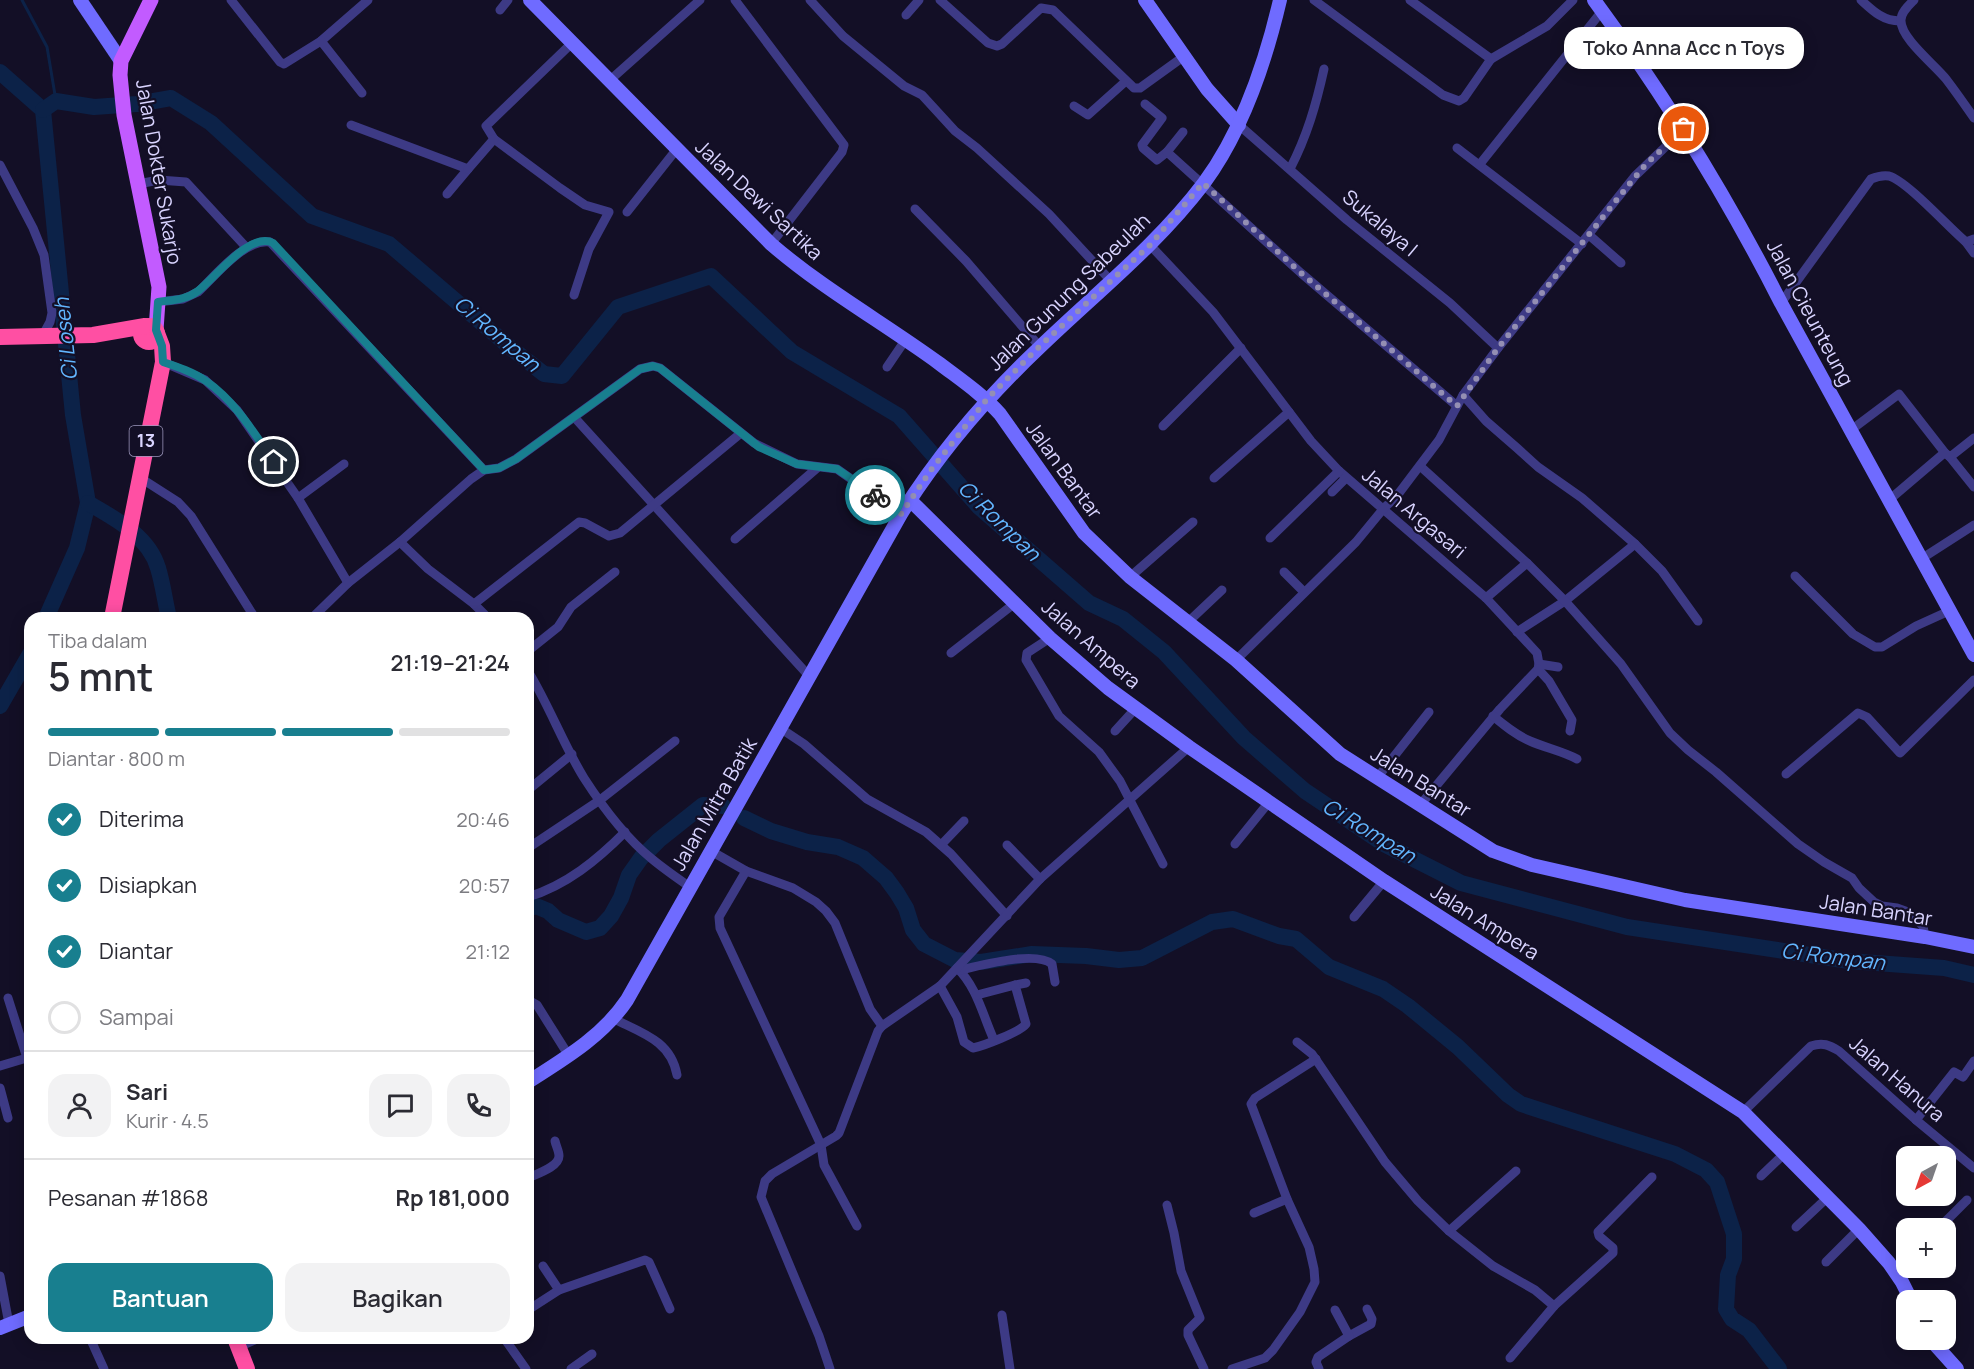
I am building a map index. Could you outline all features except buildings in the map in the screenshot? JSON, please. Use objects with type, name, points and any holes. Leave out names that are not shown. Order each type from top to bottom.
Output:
[{"type":"highway","points":[[0,337],[149,333],[153,352],[163,362]]},
{"type":"highway","name":"13","points":[[113,612],[163,362]]},
{"type":"highway","points":[[238,1344],[247,1369]]},
{"type":"main road","name":"Jalan Dokter Sukarjo","points":[[146,3],[121,61],[124,115],[158,295],[149,333]]},
{"type":"street","points":[[80,0],[121,61]]},
{"type":"street","points":[[231,0],[280,62],[284,64],[321,41],[368,0]]},
{"type":"street","points":[[500,10],[508,0]]},
{"type":"street","name":"Jalan Dewi Sartika","points":[[530,0],[771,244],[798,267],[906,339],[987,399]]},
{"type":"street","points":[[609,81],[700,0]]},
{"type":"street","points":[[734,0],[844,145],[842,152],[771,244]]},
{"type":"street","points":[[810,0],[843,36],[904,86],[920,94],[955,131],[977,148],[1049,214],[1111,281]]},
{"type":"street","points":[[906,15],[919,0]]},
{"type":"street","points":[[939,0],[988,43],[997,45],[1002,44],[1041,8],[1053,10],[1134,88],[1140,88],[1184,57]]},
{"type":"street","points":[[1145,0],[1207,89],[1239,125]]},
{"type":"street","name":"Jalan Gunung Sabeulah","points":[[901,514],[931,470],[987,399],[1040,346],[1150,245],[1203,183],[1239,125],[1270,45],[1280,0]]},
{"type":"street","points":[[1314,0],[1453,100],[1459,101],[1464,98],[1491,59],[1546,26],[1573,0]]},
{"type":"street","points":[[1410,0],[1491,59]]},
{"type":"street","points":[[1861,0],[1877,15],[1891,21],[1900,21]]},
{"type":"street","points":[[1914,0],[1902,15],[1900,21],[1903,30],[1945,78],[1974,118]]},
{"type":"street","points":[[1480,164],[1599,4]]},
{"type":"street","name":"Jalan Cieunteung","points":[[1599,4],[1684,129],[1757,256],[1974,655]]},
{"type":"street","points":[[1587,63],[1617,31]]},
{"type":"street","points":[[321,41],[362,93]]},
{"type":"street","points":[[572,43],[486,125],[486,128],[494,139],[579,201],[591,208],[609,212],[589,249],[574,295]]},
{"type":"street","points":[[1290,169],[1304,143],[1314,113],[1324,69]]},
{"type":"street","points":[[1074,106],[1088,115],[1126,81]]},
{"type":"street","points":[[1145,104],[1162,118],[1142,147],[1157,160],[1167,152],[1183,132]]},
{"type":"street","name":"Sukalaya I","points":[[1239,125],[1347,220],[1450,303],[1498,348]]},
{"type":"street","points":[[351,126],[468,169]]},
{"type":"street","points":[[1236,660],[1367,531],[1384,508],[1396,497],[1439,440],[1463,395],[1498,348],[1646,164],[1684,129]]},
{"type":"street","points":[[447,194],[494,139]]},
{"type":"street","points":[[1457,148],[1582,244]]},
{"type":"street","points":[[627,212],[676,150]]},
{"type":"street","points":[[1167,152],[1301,273],[1457,406]]},
{"type":"street","points":[[0,165],[33,228],[44,255],[52,313],[46,335]]},
{"type":"street","points":[[1781,303],[1871,179],[1880,175],[1892,177],[1905,185],[1970,241],[1974,253]]},
{"type":"street","points":[[138,184],[159,180],[186,182],[246,247]]},
{"type":"street","points":[[915,209],[973,268],[1040,346]]},
{"type":"street","points":[[1588,235],[1621,263]]},
{"type":"street","points":[[158,295],[183,299],[198,291],[246,247],[262,241],[273,243],[484,470]]},
{"type":"street","name":"Jalan Argasari","points":[[1150,245],[1213,312],[1311,441],[1342,475],[1384,508],[1486,598],[1537,653],[1538,667],[1556,691],[1572,720],[1570,731]]},
{"type":"street","points":[[887,367],[906,339]]},
{"type":"street","points":[[1163,426],[1241,348]]},
{"type":"street","points":[[163,362],[198,376],[223,395],[250,427],[298,498],[348,583]]},
{"type":"street","points":[[318,612],[348,583],[484,470],[499,468],[516,459],[640,369],[653,366],[660,368],[759,447],[791,462],[817,468],[837,469],[901,514]]},
{"type":"street","points":[[1851,430],[1899,394],[1974,487]]},
{"type":"street","points":[[1463,395],[1486,421],[1538,467],[1582,498],[1635,544],[1662,571],[1698,621]]},
{"type":"street","name":"Jalan Bantar","points":[[987,399],[1084,532],[1130,577],[1236,660],[1340,754],[1493,850],[1532,865],[1685,900],[1925,937],[1974,947]]},
{"type":"street","points":[[1214,478],[1290,412]]},
{"type":"street","points":[[575,418],[809,676]]},
{"type":"street","points":[[474,604],[579,522],[609,536],[615,536],[741,433]]},
{"type":"street","points":[[1888,500],[1974,438]]},
{"type":"street","points":[[298,498],[344,464]]},
{"type":"street","points":[[1420,466],[1527,563],[1565,601],[1621,664],[1670,733],[1688,750],[1798,844],[1852,878],[1874,902],[1908,912],[1923,926],[1925,937]]},
{"type":"street","points":[[735,539],[817,468]]},
{"type":"street","points":[[1332,492],[1342,475]]},
{"type":"street","points":[[1270,538],[1342,475]]},
{"type":"street","points":[[139,477],[178,502],[191,516],[251,612]]},
{"type":"street","name":"Jalan Ampera","points":[[910,500],[1050,638],[1108,688],[1189,747],[1384,881],[1743,1112],[1859,1229],[1896,1273]]},
{"type":"street","name":"Jalan Mitra Batik","points":[[534,1078],[568,1056],[614,1019],[627,1000],[901,514]]},
{"type":"street","points":[[1130,577],[1194,522]]},
{"type":"street","points":[[1921,559],[1974,525]]},
{"type":"street","points":[[400,542],[428,569],[482,612]]},
{"type":"street","points":[[1518,632],[1565,601],[1635,544]]},
{"type":"street","points":[[1486,598],[1527,563]]},
{"type":"street","points":[[534,646],[558,627],[571,607],[615,572]]},
{"type":"street","points":[[1284,572],[1304,592]]},
{"type":"street","points":[[1795,576],[1853,634],[1875,647],[1882,647],[1916,626],[1949,611]]},
{"type":"street","points":[[1187,623],[1222,590]]},
{"type":"street","points":[[951,653],[1015,603]]},
{"type":"street","points":[[1050,638],[1026,652],[1026,660],[1059,716],[1099,752],[1120,780],[1163,864]]},
{"type":"street","points":[[1421,804],[1493,716],[1538,667],[1558,667]]},
{"type":"street","points":[[534,680],[584,778],[600,800],[625,832],[651,858],[690,887]]},
{"type":"street","points":[[1786,774],[1858,712],[1868,717],[1900,753],[1974,680]]},
{"type":"street","points":[[1115,731],[1136,708]]},
{"type":"street","points":[[1377,778],[1429,712]]},
{"type":"street","points":[[1493,716],[1527,740],[1576,759]]},
{"type":"street","points":[[780,728],[804,744],[867,799],[926,832],[1007,916]]},
{"type":"street","points":[[534,844],[600,800],[675,741]]},
{"type":"street","points":[[830,1369],[819,1336],[761,1197],[765,1181],[772,1174],[836,1136],[842,1128],[878,1031],[882,1026],[940,986],[1040,879],[1189,747]]},
{"type":"street","points":[[534,785],[572,754]]},
{"type":"street","points":[[1235,844],[1269,802]]},
{"type":"street","points":[[941,845],[964,821]]},
{"type":"street","points":[[534,895],[572,877],[625,832]]},
{"type":"street","points":[[1007,845],[1040,879]]},
{"type":"street","points":[[711,851],[746,871],[793,888],[816,902],[825,911],[835,923],[870,1009],[882,1026]]},
{"type":"street","points":[[746,871],[719,917],[720,928],[821,1145],[824,1165],[857,1226]]},
{"type":"street","points":[[1354,917],[1384,881]]},
{"type":"street","points":[[961,964],[1018,958],[1047,961],[1052,964],[1054,982]]},
{"type":"street","points":[[961,964],[977,995],[982,1015],[994,1040]]},
{"type":"street","points":[[977,995],[1026,983]]},
{"type":"street","points":[[940,986],[957,1017],[964,1042],[973,1048],[1021,1029],[1026,1024],[1015,985]]},
{"type":"street","points":[[8,998],[24,1043]]},
{"type":"street","points":[[534,1003],[568,1056]]},
{"type":"street","points":[[614,1019],[663,1046],[673,1058],[677,1075]]},
{"type":"street","points":[[1297,1042],[1316,1059],[1385,1162],[1418,1201],[1449,1231],[1492,1266],[1535,1290],[1554,1306]]},
{"type":"street","name":"Jalan Hanura","points":[[1743,1112],[1811,1046],[1827,1044],[1974,1168]]},
{"type":"street","points":[[0,1066],[24,1059]]},
{"type":"street","points":[[1232,1369],[1265,1358],[1274,1350],[1300,1312],[1315,1282],[1309,1247],[1287,1199],[1251,1104],[1255,1098],[1316,1059]]},
{"type":"street","points":[[1916,1120],[1954,1072],[1963,1077],[1974,1061]]},
{"type":"street","points":[[0,1088],[8,1118]]},
{"type":"street","points":[[534,1175],[556,1164],[559,1156],[555,1141]]},
{"type":"street","points":[[1761,1176],[1785,1153]]},
{"type":"street","points":[[1449,1231],[1516,1171]]},
{"type":"street","points":[[1510,1358],[1554,1306],[1613,1253],[1612,1248],[1599,1236],[1598,1232],[1652,1177]]},
{"type":"street","points":[[1796,1227],[1827,1198]]},
{"type":"street","points":[[1254,1213],[1287,1199]]},
{"type":"street","points":[[1949,1218],[1967,1200]]},
{"type":"street","points":[[1167,1205],[1180,1271],[1200,1318],[1188,1330],[1188,1335],[1204,1369]]},
{"type":"street","points":[[1826,1262],[1859,1229]]},
{"type":"street","points":[[534,1306],[559,1290],[646,1260],[649,1262],[670,1309]]},
{"type":"street","points":[[543,1266],[559,1290]]},
{"type":"street","points":[[0,1276],[5,1326],[24,1318]]},
{"type":"street","points":[[1319,1369],[1316,1362],[1318,1357],[1371,1324],[1372,1319],[1367,1309]]},
{"type":"street","points":[[1335,1310],[1349,1336]]},
{"type":"street","points":[[1002,1316],[1010,1369]]},
{"type":"street","points":[[93,1344],[104,1369]]},
{"type":"street","points":[[508,1344],[526,1369]]},
{"type":"street","points":[[1940,1350],[1957,1369]]},
{"type":"street","points":[[571,1369],[592,1354]]},
{"type":"waterway","points":[[22,0],[47,47],[56,101]]},
{"type":"waterway","name":"Ci Loseh","points":[[0,72],[43,110],[73,415],[88,503],[77,548],[49,612]]},
{"type":"waterway","name":"Ci Rompan","points":[[43,110],[56,101],[94,107],[137,104],[171,98],[211,123],[312,216],[389,244],[544,374],[562,376],[618,307],[711,276],[792,352],[899,416],[979,507],[1089,603],[1123,619],[1164,652],[1244,738],[1305,791],[1384,844],[1461,883],[1627,927],[1849,961],[1944,968],[1974,975]]},
{"type":"waterway","points":[[88,503],[129,529],[147,546],[158,568],[168,612]]},
{"type":"waterway","name":"Ci Loseh","points":[[0,706],[24,664]]},
{"type":"waterway","points":[[534,907],[548,911],[558,920],[586,932],[600,928],[611,916],[621,898],[629,875],[641,858],[659,840],[703,805],[723,806]]},
{"type":"waterway","points":[[744,818],[771,831],[807,842],[838,847],[863,858],[886,878],[897,893],[906,908],[913,930],[924,944],[955,960],[981,962],[1032,954],[1119,960],[1142,958],[1212,922],[1233,919],[1279,936],[1296,939],[1329,967],[1383,989],[1408,1006],[1521,1104],[1675,1154],[1706,1170],[1717,1182],[1734,1234],[1734,1259],[1728,1275],[1726,1309],[1732,1319],[1749,1330],[1779,1369]]},
{"type":"way so far","points":[[875,495],[901,514],[931,470],[987,399],[1040,346],[1150,245],[1203,183],[1301,273],[1457,406],[1498,348],[1627,187],[1646,164],[1684,129]]},
{"type":"place","name":"Toko Anna Acc n Toys","points":[[1684,129]]},
{"type":"route","points":[[274,462],[250,427],[223,395],[205,380],[163,362],[162,346],[156,330],[158,302],[190,296],[246,247],[262,241],[273,243],[484,470],[499,468],[516,459],[640,369],[653,366],[660,368],[759,447],[797,464],[837,469],[875,495]]}]
